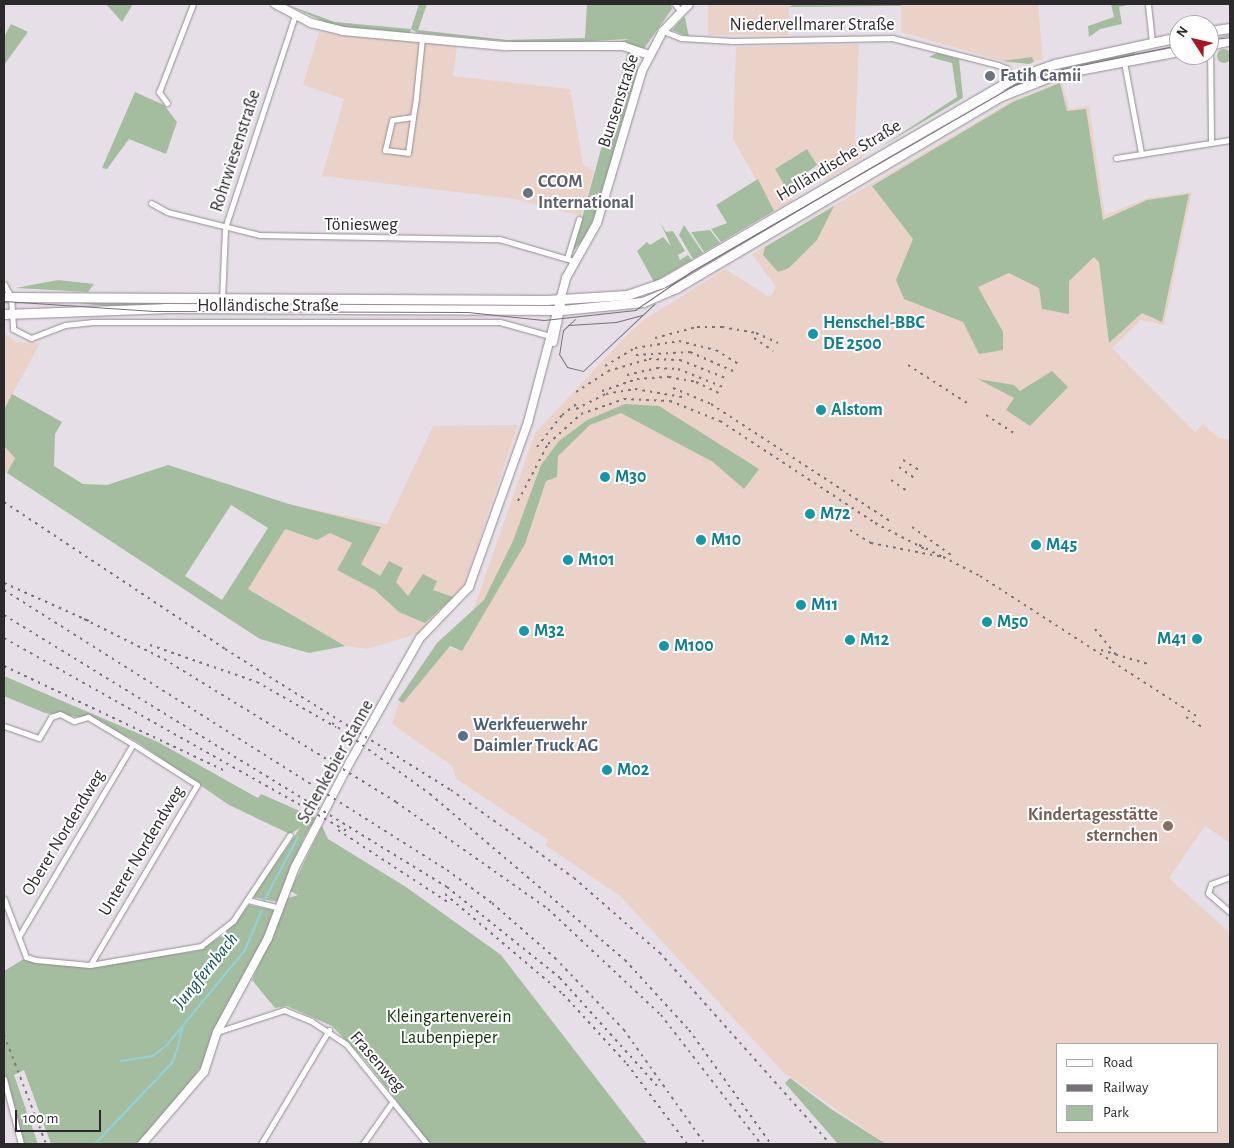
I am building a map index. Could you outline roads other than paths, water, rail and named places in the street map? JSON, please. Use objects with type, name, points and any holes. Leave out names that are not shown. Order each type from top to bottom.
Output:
[{"type":"main road","name":"Holländische Straße","points":[[7,297],[222,300],[560,299],[627,296],[662,284],[1012,79],[1055,64],[1169,39]]},
{"type":"main road","points":[[1136,46],[1141,52],[1137,60]]},
{"type":"main road","name":"Holländische Straße","points":[[8,314],[164,308],[559,310],[618,307],[659,297],[1001,96],[1058,74],[1169,53]]},
{"type":"street","points":[[168,103],[159,92],[193,4]]},
{"type":"street","points":[[275,4],[325,28],[554,49],[623,46],[649,55]]},
{"type":"street","points":[[675,4],[680,11]]},
{"type":"street","name":"Bunsenstraße","points":[[570,259],[596,223],[649,55],[663,31],[680,11],[689,4]]},
{"type":"street","points":[[1148,4],[1152,42]]},
{"type":"street","name":"Rohrwiesenstraße","points":[[222,300],[225,228],[295,15]]},
{"type":"street","name":"Niedervellmarer Straße","points":[[663,31],[681,38],[725,41],[892,38],[998,65],[1006,68],[1012,79]]},
{"type":"street","points":[[413,117],[392,120],[385,150],[408,153],[413,117],[422,38]]},
{"type":"street","points":[[1124,62],[1140,152]]},
{"type":"street","points":[[1210,65],[1211,142]]},
{"type":"street","points":[[1116,158],[1140,152],[1230,140]]},
{"type":"street","name":"Töniesweg","points":[[151,203],[167,212],[225,228],[272,236],[499,239],[570,259]]},
{"type":"street","name":"Bunsenstraße","points":[[560,299],[579,219]]},
{"type":"street","points":[[4,284],[8,314]]},
{"type":"street","points":[[559,310],[560,299]]},
{"type":"street","name":"Schenkebier Stanne","points":[[538,386],[550,336],[559,310]]},
{"type":"street","name":"Schenkebier Stanne","points":[[142,1144],[204,1072],[217,1032],[280,908],[295,867],[345,770],[420,638],[469,587],[538,386],[559,310]]},
{"type":"street","name":"Holländische Straße","points":[[8,314],[13,329],[31,338],[74,324],[173,322],[500,322],[550,336]]},
{"type":"street","points":[[4,726],[39,738],[51,717],[60,714],[74,721],[88,717],[133,744]]},
{"type":"street","name":"Unterer Nordendweg","points":[[90,964],[197,785],[133,744]]},
{"type":"street","name":"Oberer Nordendweg","points":[[19,936],[133,744]]},
{"type":"street","points":[[4,899],[26,957],[90,964],[202,946],[228,927],[290,835]]},
{"type":"street","points":[[1230,877],[1210,884],[1208,893],[1230,912]]},
{"type":"street","points":[[248,900],[280,908]]},
{"type":"street","name":"Frasenweg","points":[[217,1032],[236,1028],[284,1010],[329,1030],[393,1101],[427,1144]]},
{"type":"street","points":[[226,1016],[236,1028]]},
{"type":"street","points":[[261,1144],[329,1030]]},
{"type":"street","points":[[4,1079],[21,1144]]},
{"type":"street","points":[[363,1144],[393,1101]]},
{"type":"waterway","name":"Jungfernbach","points":[[264,901],[298,837]]},
{"type":"waterway","name":"Jungfernbach","points":[[166,1046],[245,950],[262,910]]},
{"type":"waterway","points":[[177,1050],[182,1029]]},
{"type":"waterway","name":"Jungfernbach","points":[[121,1061],[153,1056],[164,1047]]},
{"type":"waterway","points":[[95,1144],[172,1063],[176,1052]]},
{"type":"tram line","points":[[1219,39],[1230,37]]},
{"type":"tram line","points":[[4,301],[154,311],[468,312],[544,320],[635,310],[692,271],[1014,85],[1062,69],[1169,47]]},
{"type":"tram line","points":[[575,319],[563,330],[559,354],[567,367],[583,371],[654,304]]},
{"type":"tram line","points":[[568,325],[616,322],[642,315]]},
{"type":"railway","points":[[655,338],[697,327],[722,327],[756,333],[778,343]]},
{"type":"railway","points":[[754,338],[773,351]]},
{"type":"railway","points":[[605,366],[635,348],[679,341],[716,350],[738,364]]},
{"type":"railway","points":[[636,355],[690,352],[733,371]]},
{"type":"railway","points":[[576,392],[608,371],[649,359],[680,360],[728,379]]},
{"type":"railway","points":[[908,365],[967,403]]},
{"type":"railway","points":[[627,375],[657,368],[678,369],[723,387]]},
{"type":"railway","points":[[602,391],[637,379],[669,377],[696,382],[719,393]]},
{"type":"railway","points":[[673,388],[711,404],[890,521]]},
{"type":"railway","points":[[576,409],[606,394],[635,389],[682,397]]},
{"type":"railway","points":[[518,501],[548,444],[581,414],[624,399],[670,401],[720,421],[875,523],[925,549]]},
{"type":"railway","points":[[537,447],[562,415],[579,402]]},
{"type":"railway","points":[[986,415],[1017,435]]},
{"type":"railway","points":[[903,460],[922,472]]},
{"type":"railway","points":[[899,467],[917,480]]},
{"type":"railway","points":[[891,480],[909,492]]},
{"type":"railway","points":[[4,502],[225,649],[451,790],[574,878],[660,953],[830,1144]]},
{"type":"railway","points":[[912,527],[954,557]]},
{"type":"railway","points":[[850,530],[871,543],[943,557],[980,576],[1198,717]]},
{"type":"railway","points":[[919,545],[943,557]]},
{"type":"railway","points":[[4,583],[89,621]]},
{"type":"railway","points":[[4,590],[447,870],[492,903],[555,958],[624,1030],[705,1144]]},
{"type":"railway","points":[[4,615],[447,887],[560,978],[660,1089]]},
{"type":"railway","points":[[84,619],[164,659],[396,802],[548,909],[661,1015],[761,1144]]},
{"type":"railway","points":[[1095,629],[1117,656]]},
{"type":"railway","points":[[4,638],[346,831]]},
{"type":"railway","points":[[150,645],[257,682],[336,727]]},
{"type":"railway","points":[[1101,650],[1148,664]]},
{"type":"railway","points":[[4,666],[227,772]]},
{"type":"railway","points":[[1186,717],[1205,729]]},
{"type":"railway","points":[[332,723],[430,794],[625,960],[689,1030],[771,1144]]},
{"type":"railway","points":[[338,830],[449,903]]},
{"type":"railway","points":[[445,894],[563,994],[627,1064],[687,1144]]},
{"type":"railway","points":[[4,1035],[46,1144]]},
{"type":"place","name":"Fatih Camii","points":[[990,76]]},
{"type":"place","name":"CCOM International","points":[[528,193]]},
{"type":"place","name":"Henschel-BBC DE 2500","points":[[813,334]]},
{"type":"place","name":"Alstom","points":[[821,410]]},
{"type":"place","name":"M30","points":[[605,477]]},
{"type":"place","name":"M72","points":[[810,514]]},
{"type":"place","name":"M10","points":[[701,540]]},
{"type":"place","name":"M45","points":[[1036,545]]},
{"type":"place","name":"M101","points":[[568,560]]},
{"type":"place","name":"M11","points":[[801,605]]},
{"type":"place","name":"M50","points":[[987,622]]},
{"type":"place","name":"M32","points":[[524,631]]},
{"type":"place","name":"M41","points":[[1197,639]]},
{"type":"place","name":"M12","points":[[850,640]]},
{"type":"place","name":"M100","points":[[664,646]]},
{"type":"place","name":"Werkfeuerwehr Daimler Truck AG","points":[[463,736]]},
{"type":"place","name":"M02","points":[[607,770]]},
{"type":"place","name":"Kindertagesstätte sternchen","points":[[1168,826]]},
{"type":"park label","name":"Kleingartenverein Laubenpieper","points":[[449,1028]]}]
